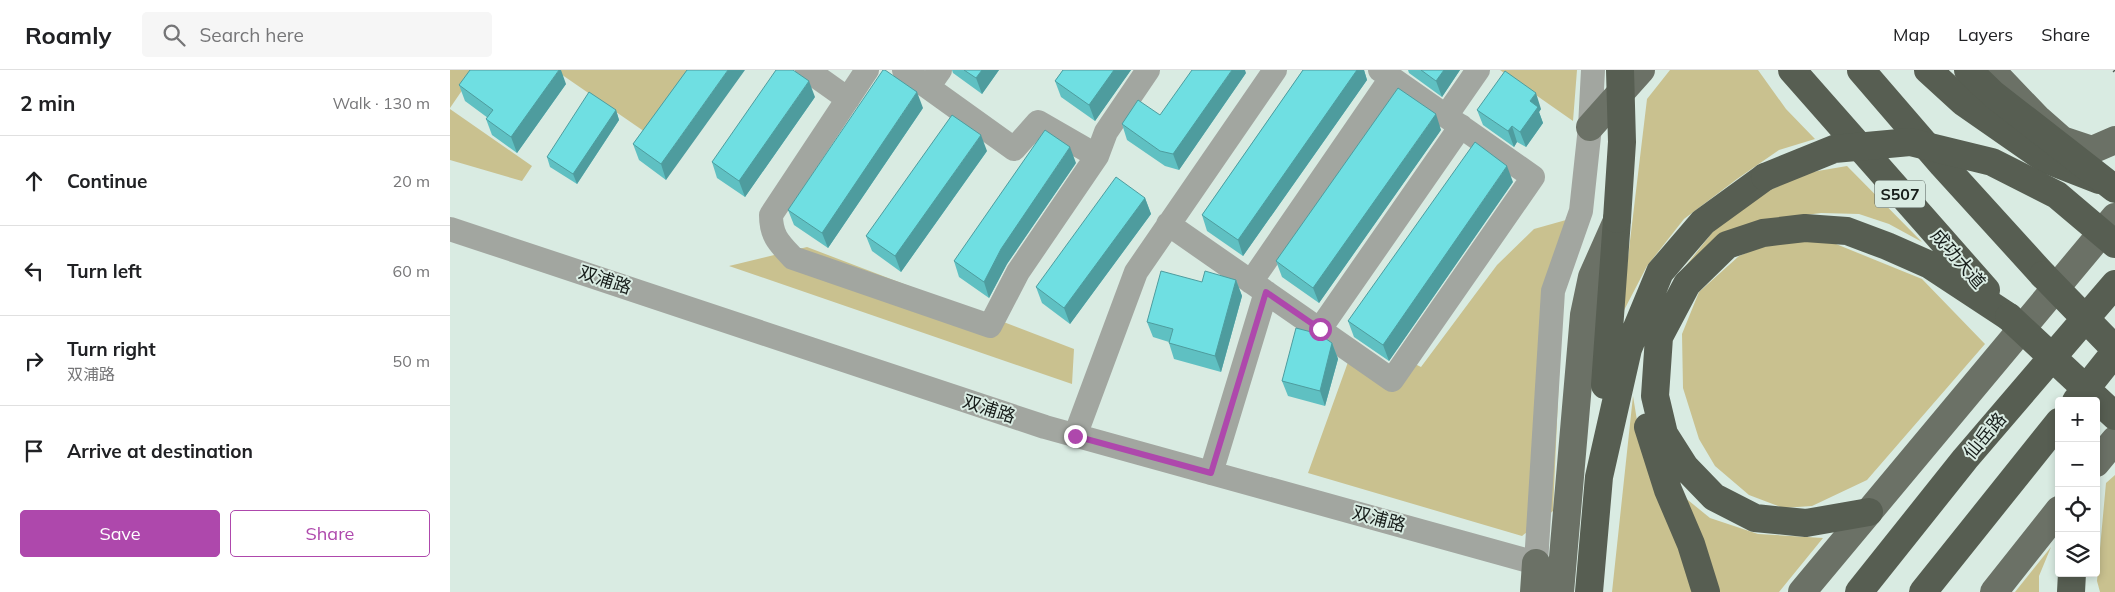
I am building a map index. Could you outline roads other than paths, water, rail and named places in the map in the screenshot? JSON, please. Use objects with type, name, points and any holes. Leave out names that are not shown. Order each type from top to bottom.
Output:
[{"type":"highway","points":[[1589,592],[1618,219],[1622,142],[1620,70]]},
{"type":"highway","name":"成功大道","points":[[1792,70],[2009,317],[2115,416]]},
{"type":"highway","name":"S507","points":[[1861,70],[1942,164],[2043,275],[2115,350]]},
{"type":"highway","points":[[1928,70],[1962,102],[2045,159],[2095,180],[2115,178]]},
{"type":"highway","points":[[1968,70],[1993,94],[2115,189]]},
{"type":"highway","points":[[1599,477],[1628,349],[1660,272],[1703,222],[1765,178],[1834,150],[1910,142],[1992,162],[2057,195],[2115,244]]},
{"type":"highway","points":[[1869,512],[1806,523],[1755,518],[1714,497],[1685,467],[1664,434],[1655,396],[1660,337],[1687,284],[1727,245],[1762,233],[1806,228],[1847,231],[1930,265],[2009,317]]},
{"type":"highway","points":[[1660,272],[1642,336],[1639,375],[1648,426],[1668,490],[1691,544],[1706,592]]},
{"type":"highway","points":[[2043,275],[2115,327]]},
{"type":"highway","name":"仙岳路","points":[[1859,592],[1965,459],[2115,284]]},
{"type":"highway","points":[[2079,397],[2115,350]]},
{"type":"highway","points":[[1923,592],[2055,427]]},
{"type":"highway","points":[[2071,592],[2072,577]]},
{"type":"main road","points":[[1590,127],[1641,70]]},
{"type":"main road","points":[[1991,70],[2036,118],[2062,140],[2092,150],[2115,140]]},
{"type":"main road","points":[[1802,592],[2115,217]]},
{"type":"main road","points":[[1560,592],[1584,315],[1592,277],[1618,219]]},
{"type":"main road","points":[[2100,458],[2115,440]]},
{"type":"main road","points":[[1994,592],[2055,515]]},
{"type":"main road","points":[[1534,592],[1536,562]]},
{"type":"street","points":[[807,70],[848,99]]},
{"type":"street","points":[[868,70],[771,215],[771,229],[778,242],[793,258],[990,326],[1018,272],[1097,156],[1106,132],[1148,70]]},
{"type":"street","points":[[904,70],[934,79],[1014,149],[1038,122],[1097,156]]},
{"type":"street","points":[[1075,436],[1136,272],[1276,70]]},
{"type":"street","points":[[1320,329],[1454,121],[1478,70]]},
{"type":"street","points":[[1536,562],[1553,291],[1581,211],[1590,127],[1593,70]]},
{"type":"street","points":[[1168,224],[1259,287],[1320,329],[1392,380],[1533,177],[1386,74],[1259,287],[1211,473]]},
{"type":"street","name":"双浦路","points":[[450,229],[1075,436],[1536,562]]}]
